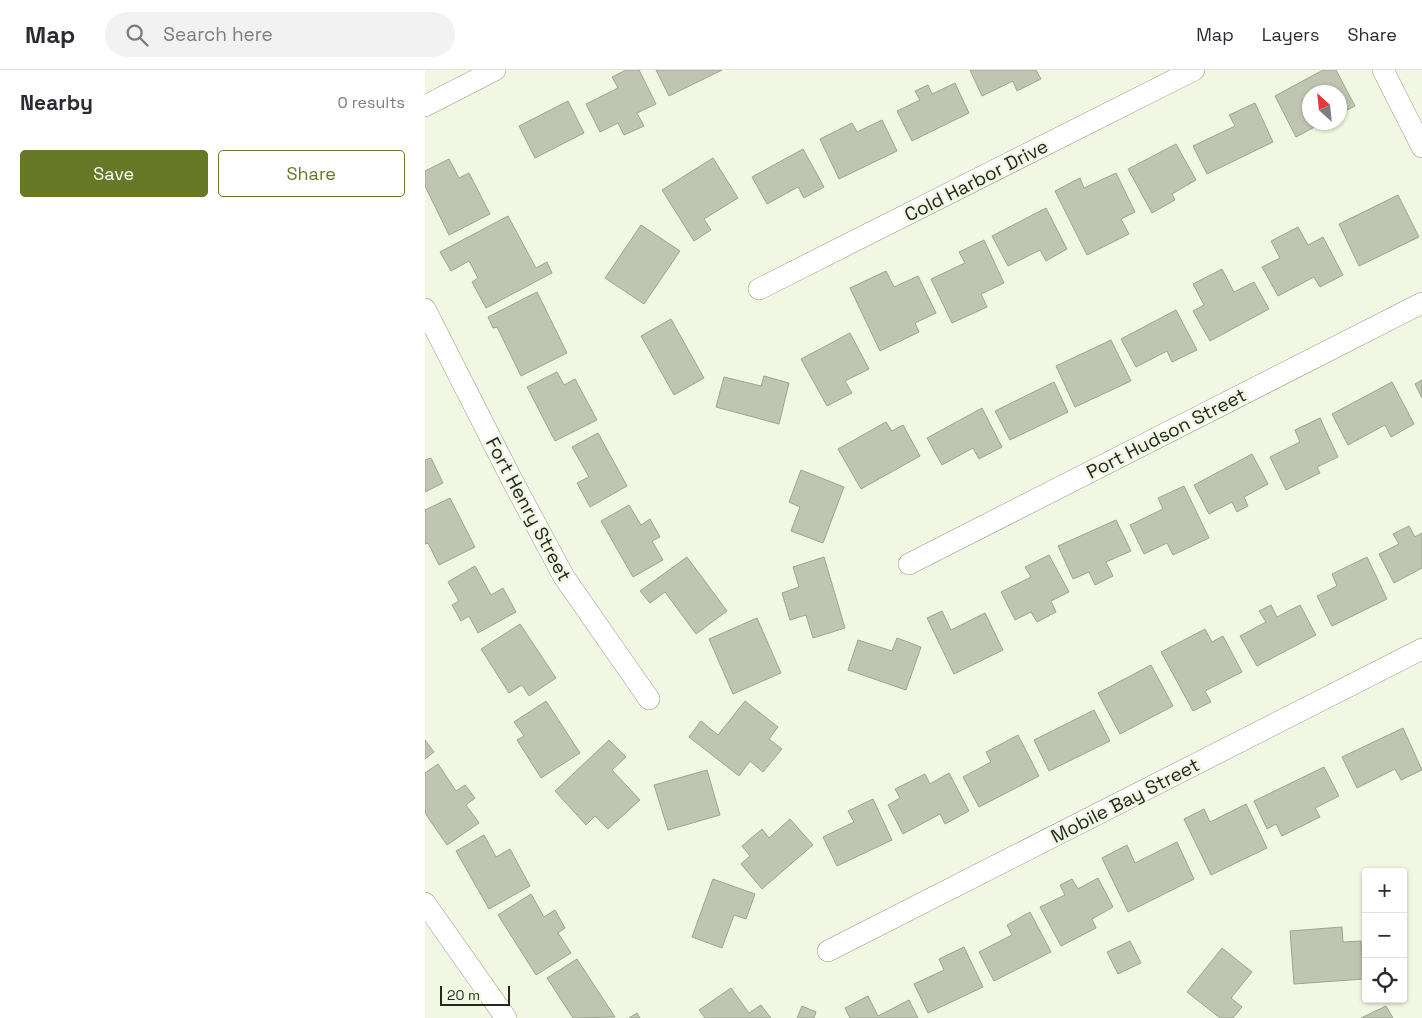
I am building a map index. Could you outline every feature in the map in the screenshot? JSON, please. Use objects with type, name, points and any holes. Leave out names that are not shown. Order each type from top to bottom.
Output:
[{"type":"street","points":[[425,106],[495,70]]},
{"type":"street","name":"Cold Harbor Drive","points":[[759,290],[1193,70]]},
{"type":"street","points":[[1383,70],[1422,147]]},
{"type":"street","name":"Port Hudson Street","points":[[909,564],[1422,303]]},
{"type":"street","name":"Fort Henry Street","points":[[425,308],[511,478],[565,577],[649,699]]},
{"type":"street","name":"Mobile Bay Street","points":[[828,951],[1422,649]]},
{"type":"street","points":[[425,903],[506,1018]]},
{"type":"building","points":[[626,70],[639,70],[656,104],[637,113],[644,126],[624,135],[618,123],[600,132],[586,104],[618,88],[612,77]]},
{"type":"building","points":[[656,70],[722,70],[669,96]]},
{"type":"building","points":[[970,70],[1036,70],[1041,79],[1017,91],[1013,81],[982,96]]},
{"type":"building","points":[[1323,70],[1336,70],[1344,85],[1302,85],[1302,130],[1309,130],[1296,137],[1275,96]]},
{"type":"building","points":[[955,83],[969,113],[912,141],[897,111],[920,100],[915,91],[928,85],[932,94]]},
{"type":"building","points":[[1347,91],[1355,106],[1347,110]]},
{"type":"building","points":[[568,101],[584,133],[535,158],[519,126]]},
{"type":"building","points":[[1255,103],[1273,142],[1207,174],[1193,146],[1235,126],[1229,115]]},
{"type":"building","points":[[882,120],[897,151],[839,179],[820,139],[852,123],[857,132]]},
{"type":"building","points":[[1176,144],[1196,180],[1172,194],[1175,200],[1152,213],[1128,169]]},
{"type":"building","points":[[803,149],[824,187],[804,198],[798,187],[767,204],[752,177]]},
{"type":"building","points":[[713,158],[738,198],[704,219],[711,230],[694,241],[662,190]]},
{"type":"building","points":[[449,159],[459,178],[469,173],[490,214],[449,235],[425,186],[425,171]]},
{"type":"building","points":[[1116,173],[1135,212],[1121,219],[1129,234],[1087,255],[1055,191],[1080,178],[1084,188]]},
{"type":"building","points":[[1398,195],[1419,237],[1359,266],[1339,224]]},
{"type":"building","points":[[1046,208],[1067,249],[1046,261],[1040,250],[1008,266],[992,236]]},
{"type":"building","points":[[508,216],[536,268],[547,262],[552,273],[486,308],[472,282],[478,278],[469,261],[451,271],[440,252]]},
{"type":"building","points":[[641,225],[680,251],[644,304],[605,278]]},
{"type":"building","points":[[1298,227],[1308,245],[1323,237],[1343,275],[1320,287],[1314,277],[1278,296],[1262,267],[1280,258],[1271,241]]},
{"type":"building","points":[[984,240],[1004,283],[981,294],[987,307],[952,323],[931,279],[965,263],[959,252]]},
{"type":"building","points":[[1222,269],[1234,292],[1254,282],[1269,309],[1210,341],[1193,311],[1204,305],[1193,284]]},
{"type":"building","points":[[886,271],[894,287],[918,276],[936,313],[915,323],[919,332],[880,351],[850,288]]},
{"type":"building","points":[[537,292],[567,353],[521,376],[497,327],[493,328],[488,317]]},
{"type":"building","points":[[1176,310],[1197,350],[1172,362],[1167,351],[1136,367],[1121,339]]},
{"type":"building","points":[[671,319],[704,378],[674,395],[641,336]]},
{"type":"building","points":[[850,333],[869,369],[845,381],[852,393],[827,406],[801,359]]},
{"type":"building","points":[[1111,340],[1131,381],[1075,407],[1056,366]]},
{"type":"building","points":[[557,372],[564,385],[575,379],[597,420],[555,441],[527,387]]},
{"type":"building","points":[[764,376],[789,383],[779,424],[716,407],[724,377],[761,386]]},
{"type":"building","points":[[1422,380],[1422,398],[1415,384]]},
{"type":"building","points":[[1054,382],[1068,412],[1010,440],[995,411]]},
{"type":"building","points":[[1392,382],[1414,424],[1391,437],[1385,425],[1348,445],[1332,414]]},
{"type":"building","points":[[982,408],[1002,447],[979,459],[973,448],[942,465],[927,438]]},
{"type":"building","points":[[1320,418],[1338,457],[1317,467],[1320,473],[1286,490],[1270,457],[1300,442],[1295,430]]},
{"type":"building","points":[[886,422],[892,431],[903,425],[920,456],[861,489],[838,449]]},
{"type":"building","points":[[598,433],[627,486],[590,507],[577,483],[589,477],[572,447]]},
{"type":"building","points":[[1252,454],[1268,484],[1244,497],[1248,506],[1237,512],[1232,502],[1209,514],[1194,485]]},
{"type":"building","points":[[431,458],[443,483],[425,492],[425,460]]},
{"type":"building","points":[[801,470],[844,487],[823,543],[791,531],[800,507],[789,502]]},
{"type":"building","points":[[1184,486],[1209,538],[1173,555],[1167,543],[1144,554],[1130,525],[1163,509],[1158,498]]},
{"type":"building","points":[[450,498],[475,547],[439,565],[428,543],[425,544],[425,510]]},
{"type":"building","points":[[629,505],[641,525],[650,519],[660,537],[652,541],[663,560],[633,577],[601,521]]},
{"type":"building","points":[[1116,520],[1131,551],[1106,562],[1113,576],[1095,585],[1089,572],[1073,579],[1058,546]]},
{"type":"building","points":[[1409,526],[1415,537],[1422,533],[1422,568],[1394,583],[1379,554],[1399,544],[1393,534]]},
{"type":"building","points":[[1049,555],[1069,592],[1051,601],[1056,612],[1037,622],[1031,612],[1015,620],[1001,592],[1031,577],[1025,567]]},
{"type":"building","points":[[687,557],[727,611],[696,634],[665,592],[650,603],[640,591]]},
{"type":"building","points":[[824,557],[845,628],[813,638],[806,615],[790,620],[782,593],[799,587],[793,567]]},
{"type":"building","points":[[1367,557],[1387,599],[1332,626],[1317,596],[1337,586],[1332,574]]},
{"type":"building","points":[[475,566],[491,595],[503,588],[516,612],[478,633],[469,616],[461,621],[452,605],[459,601],[448,582]]},
{"type":"building","points":[[1271,605],[1277,617],[1300,605],[1316,635],[1257,666],[1240,636],[1266,622],[1259,611]]},
{"type":"building","points":[[942,611],[951,630],[985,613],[1003,650],[954,674],[927,618]]},
{"type":"building","points":[[757,618],[781,673],[733,694],[709,639]]},
{"type":"building","points":[[520,624],[556,678],[529,696],[522,685],[509,693],[481,649]]},
{"type":"building","points":[[1205,629],[1212,642],[1223,636],[1242,672],[1205,691],[1211,702],[1193,711],[1161,652]]},
{"type":"building","points":[[897,638],[921,647],[906,690],[848,670],[858,640],[892,651]]},
{"type":"building","points":[[1151,665],[1173,706],[1120,734],[1098,693]]},
{"type":"building","points":[[546,701],[580,753],[541,778],[517,740],[524,736],[514,722]]},
{"type":"building","points":[[745,701],[778,727],[769,739],[782,749],[763,772],[750,761],[739,776],[689,737],[701,721],[718,735]]},
{"type":"building","points":[[1094,710],[1110,741],[1049,771],[1034,740]]},
{"type":"building","points":[[1403,728],[1422,770],[1401,780],[1395,769],[1357,788],[1342,757]]},
{"type":"building","points":[[1018,735],[1039,776],[979,807],[963,777],[991,762],[986,752]]},
{"type":"building","points":[[425,740],[434,752],[425,759]]},
{"type":"building","points":[[609,740],[626,757],[612,770],[640,800],[608,829],[595,816],[586,825],[555,791]]},
{"type":"building","points":[[438,764],[456,791],[465,785],[475,798],[466,805],[479,823],[447,845],[425,813],[425,773]]},
{"type":"building","points":[[1324,767],[1339,796],[1315,808],[1320,817],[1282,836],[1276,824],[1267,829],[1254,801]]},
{"type":"building","points":[[707,770],[720,815],[668,830],[654,785]]},
{"type":"building","points":[[949,773],[969,811],[945,824],[940,814],[903,834],[888,805],[900,798],[895,789],[925,774],[930,784]]},
{"type":"building","points":[[873,799],[892,840],[837,866],[823,837],[854,822],[848,811]]},
{"type":"building","points":[[1246,804],[1267,848],[1211,875],[1184,819],[1204,809],[1210,822]]},
{"type":"building","points":[[790,819],[813,845],[762,889],[741,864],[750,856],[742,846],[762,829],[769,838]]},
{"type":"building","points":[[484,835],[496,857],[510,849],[530,886],[489,909],[456,851]]},
{"type":"building","points":[[1177,842],[1194,879],[1128,912],[1102,858],[1127,845],[1135,863]]},
{"type":"building","points":[[1098,878],[1113,907],[1092,919],[1096,928],[1061,946],[1040,907],[1065,895],[1060,885],[1072,879],[1078,889]]},
{"type":"building","points":[[713,879],[755,894],[746,919],[734,915],[722,948],[692,937]]},
{"type":"building","points":[[531,894],[544,917],[555,910],[565,928],[558,933],[571,953],[536,975],[498,915]]},
{"type":"building","points":[[1030,912],[1051,952],[994,981],[979,952],[1012,935],[1007,925]]},
{"type":"building","points":[[1342,927],[1343,942],[1361,941],[1362,979],[1294,984],[1290,931]]},
{"type":"building","points":[[1130,941],[1141,963],[1118,974],[1107,952]]},
{"type":"building","points":[[964,947],[983,987],[928,1013],[914,984],[944,970],[939,959]]},
{"type":"building","points":[[1222,948],[1252,972],[1231,998],[1242,1007],[1233,1018],[1220,1018],[1187,992]]},
{"type":"building","points":[[577,959],[615,1017],[573,1018],[547,978]]},
{"type":"building","points":[[731,988],[749,1013],[761,1005],[771,1018],[705,1018],[699,1010]]},
{"type":"building","points":[[868,996],[878,1016],[909,1000],[918,1018],[850,1018],[845,1008]]},
{"type":"building","points":[[802,1006],[816,1012],[814,1018],[797,1018]]},
{"type":"building","points":[[1386,1006],[1393,1018],[1361,1018]]},
{"type":"building","points":[[637,1013],[640,1018],[629,1018]]}]
